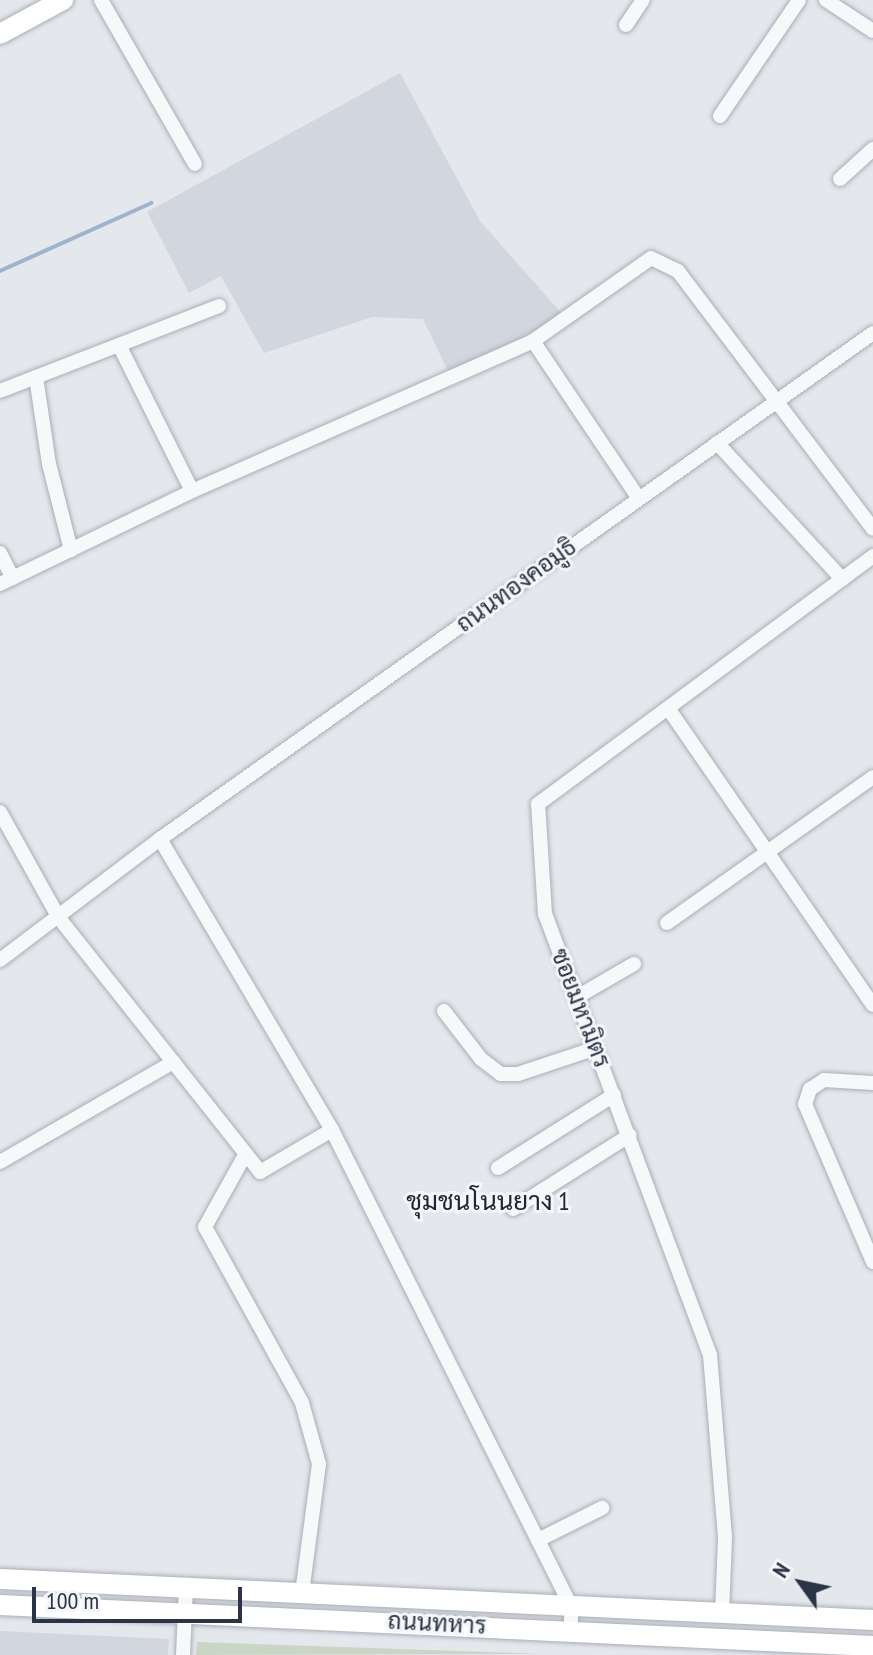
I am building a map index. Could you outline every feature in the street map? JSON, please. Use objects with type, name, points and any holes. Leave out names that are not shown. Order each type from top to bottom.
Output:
[{"type":"main road","points":[[0,34],[63,0]]},
{"type":"main road","name":"ถนนทหาร","points":[[0,1579],[873,1620]]},
{"type":"main road","name":"ถนนทหาร","points":[[0,1605],[185,1611],[873,1646]]},
{"type":"street","points":[[101,0],[195,164]]},
{"type":"street","points":[[626,25],[643,0]]},
{"type":"street","points":[[720,116],[799,0]]},
{"type":"street","points":[[826,0],[873,31]]},
{"type":"street","points":[[840,179],[873,149]]},
{"type":"street","points":[[0,553],[6,581],[192,491],[533,341],[651,258],[665,260],[678,271],[773,403],[873,529]]},
{"type":"street","points":[[0,391],[219,306]]},
{"type":"street","name":"ถนนทองคอมูธิ","points":[[0,960],[160,839],[873,333]]},
{"type":"street","points":[[533,341],[638,497]]},
{"type":"street","points":[[119,345],[192,491]]},
{"type":"street","points":[[36,377],[49,464],[71,550]]},
{"type":"street","points":[[717,443],[842,579]]},
{"type":"street","name":"ซอยมหามิตร","points":[[722,1613],[725,1537],[710,1355],[541,899],[538,804],[670,711],[873,556]]},
{"type":"street","points":[[670,711],[873,1005]]},
{"type":"street","points":[[667,923],[770,853],[873,777]]},
{"type":"street","points":[[0,812],[5,834],[59,918],[260,1172],[332,1130]]},
{"type":"street","points":[[160,839],[332,1130],[571,1606],[571,1630]]},
{"type":"street","points":[[577,997],[634,964]]},
{"type":"street","points":[[444,1011],[481,1059],[501,1074],[518,1074],[596,1048]]},
{"type":"street","points":[[0,1162],[173,1062]]},
{"type":"street","points":[[872,1257],[805,1104],[810,1089],[824,1080],[873,1083]]},
{"type":"street","points":[[498,1168],[614,1095]]},
{"type":"street","points":[[513,1209],[630,1135]]},
{"type":"street","points":[[245,1155],[205,1227],[302,1403],[319,1464],[302,1593]]},
{"type":"street","points":[[538,1540],[602,1508]]},
{"type":"street","points":[[183,1655],[186,1587]]},
{"type":"shaded area","points":[[400,73],[480,221],[564,316],[449,373],[423,319],[372,317],[264,353],[221,276],[189,293],[147,212]]},
{"type":"shaded area","points":[[0,1631],[169,1639],[168,1655],[0,1655]]},
{"type":"green space","points":[[197,1642],[544,1654],[196,1655]]},
{"type":"waterway","points":[[0,271],[151,203]]},
{"type":"district","name":"ชุมชนโนนยาง 1","points":[[488,1201]]}]
